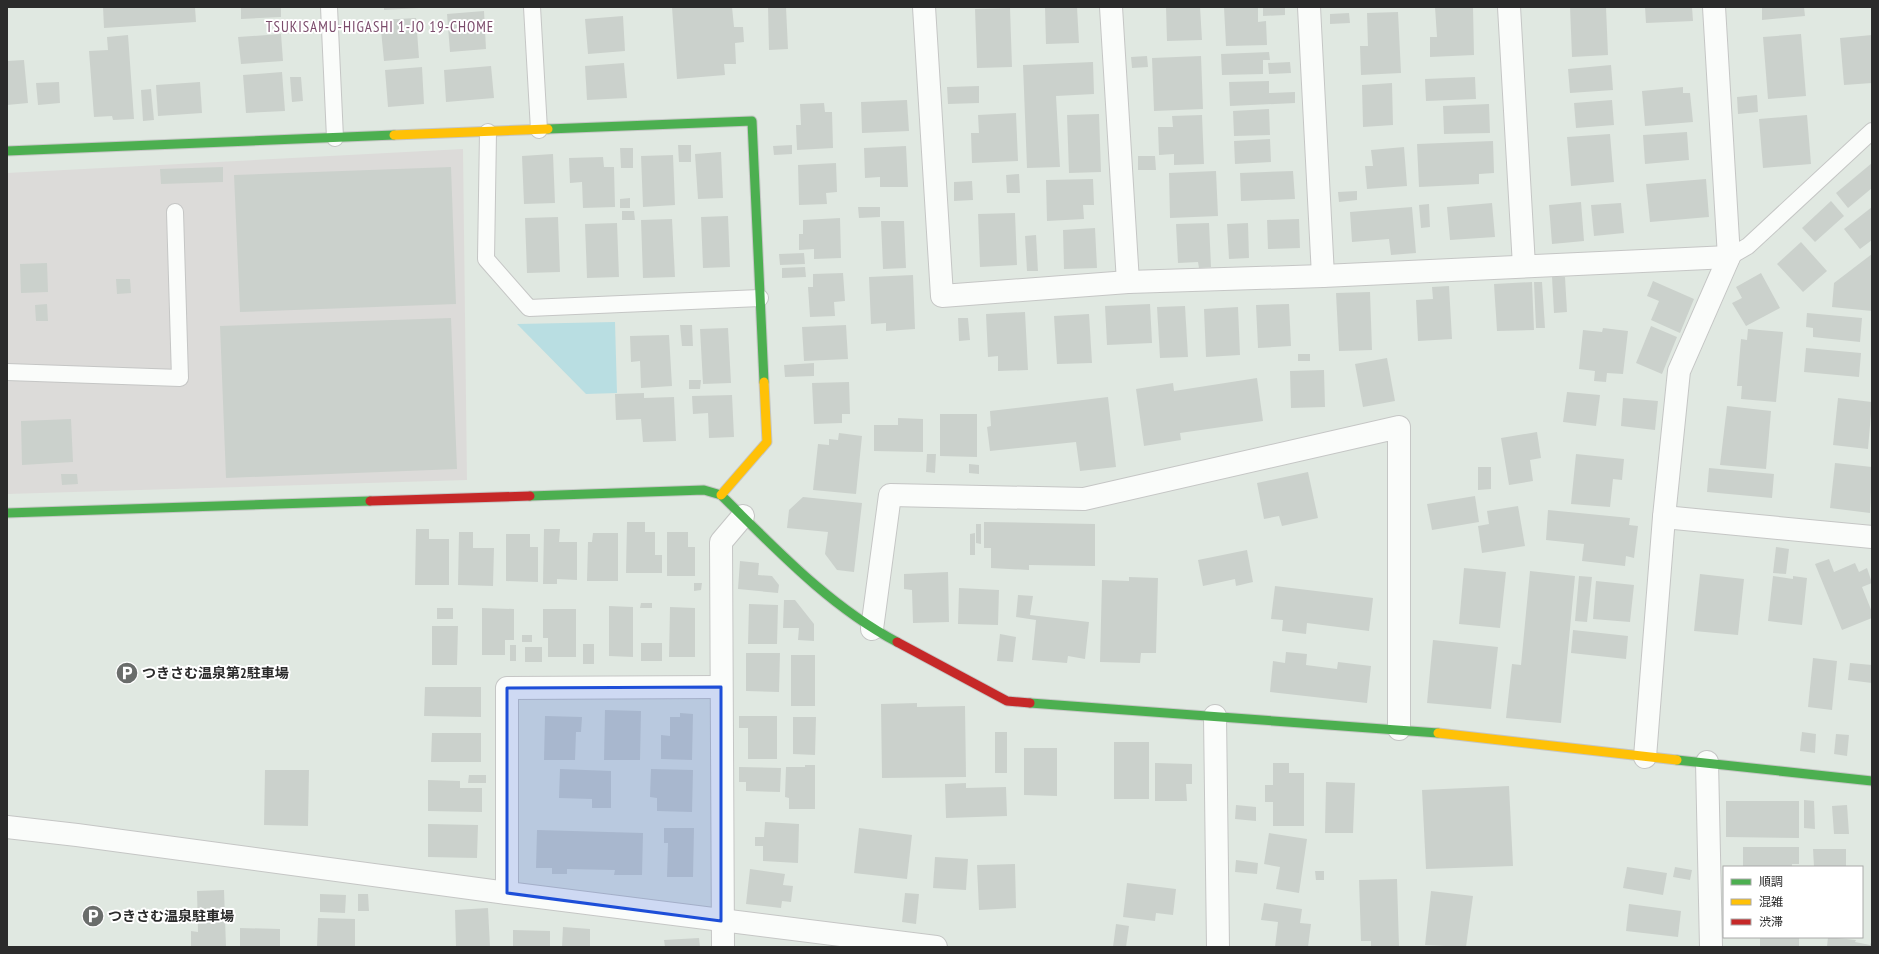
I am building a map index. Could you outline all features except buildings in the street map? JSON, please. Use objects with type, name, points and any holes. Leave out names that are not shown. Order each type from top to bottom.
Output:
[{"type":"street","points":[[924,7],[942,296],[1128,282],[1323,276],[1729,257]]},
{"type":"street","points":[[1111,7],[1128,282]]},
{"type":"street","points":[[1309,7],[1323,276]]},
{"type":"street","points":[[1509,7],[1524,266]]},
{"type":"street","points":[[1645,757],[1664,516],[1679,371],[1729,257],[1714,7]]},
{"type":"street","points":[[7,151],[752,121],[767,442],[721,495]]},
{"type":"street","points":[[872,629],[890,495],[1084,499],[1399,427],[1398,729]]},
{"type":"street","points":[[7,513],[704,490],[721,495],[806,578],[872,629],[1008,701],[1398,729],[1872,781]]},
{"type":"street","points":[[723,947],[721,921],[721,542],[743,516]]},
{"type":"street","points":[[1664,516],[1872,537]]},
{"type":"street","points":[[507,893],[507,688],[721,687]]},
{"type":"street","points":[[1215,716],[1218,947]]},
{"type":"street","points":[[1708,762],[1711,947]]},
{"type":"street","points":[[7,827],[77,835],[721,921],[936,947]]},
{"type":"lane","points":[[329,7],[335,138]]},
{"type":"lane","points":[[532,7],[539,130]]},
{"type":"lane","points":[[1729,257],[1748,246],[1872,131]]},
{"type":"lane","points":[[488,132],[486,259],[529,308],[760,298]]},
{"type":"lane","points":[[7,372],[180,378],[175,212]]},
{"type":"highlighted area","points":[[721,687],[721,921],[507,893],[507,688]]},
{"type":"shaded area","points":[[463,149],[467,480],[7,494],[7,173]]},
{"type":"shaded area","points":[[615,322],[617,393],[586,394],[517,324]]},
{"type":"traffic: fast","points":[[548,129],[752,121],[764,382]]},
{"type":"traffic: fast","points":[[7,151],[394,135]]},
{"type":"traffic: fast","points":[[530,496],[704,490],[721,495],[783,556],[826,594],[872,628],[897,642]]},
{"type":"traffic: fast","points":[[7,513],[370,501]]},
{"type":"traffic: fast","points":[[1030,703],[1438,733]]},
{"type":"traffic: fast","points":[[1677,760],[1872,781]]},
{"type":"traffic: slow","points":[[394,135],[548,129]]},
{"type":"traffic: slow","points":[[721,495],[767,442],[764,382]]},
{"type":"traffic: slow","points":[[1438,733],[1677,760]]},
{"type":"traffic: jam","points":[[370,501],[530,496]]},
{"type":"traffic: jam","points":[[897,642],[1007,701],[1030,703]]},
{"type":"place","name":"つきさむ温泉第2駐車場","points":[[127,673]]},
{"type":"place","name":"つきさむ温泉駐車場","points":[[93,916]]},
{"type":"district","name":"TSUKISAMU-HIGASHI 1-JO 19-CHOME","points":[[380,26]]}]
